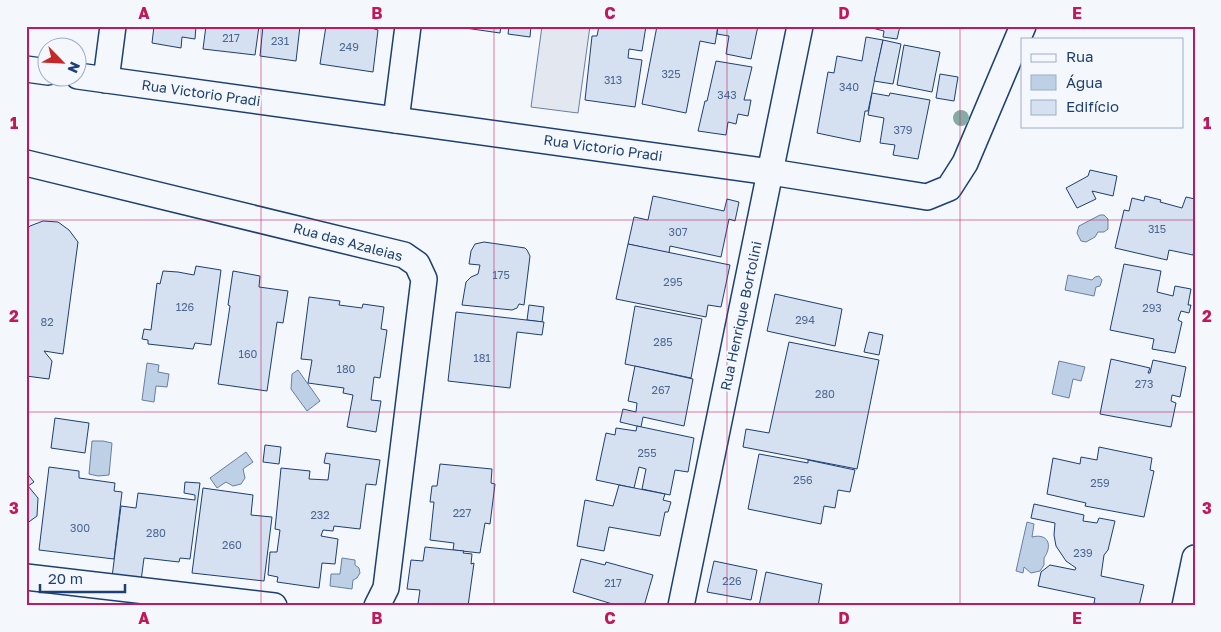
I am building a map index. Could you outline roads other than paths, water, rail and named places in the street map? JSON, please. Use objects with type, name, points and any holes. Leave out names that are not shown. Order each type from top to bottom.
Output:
[{"type":"street","points":[[106,80],[113,26]]},
{"type":"street","points":[[396,120],[408,26]]},
{"type":"street","name":"Rua Henrique Bortolini","points":[[681,606],[800,26]]},
{"type":"street","name":"Rua Victorio Pradi","points":[[88,77],[771,172],[927,197],[949,188],[965,163],[1023,26]]},
{"type":"street","name":"Rua das Azaleias","points":[[26,163],[404,255],[418,264],[424,279],[423,288],[386,588],[377,606]]},
{"type":"street","points":[[1185,606],[1195,558]]},
{"type":"street","points":[[26,577],[274,606]]},
{"type":"water","points":[[1100,215],[1104,215],[1108,219],[1108,229],[1104,232],[1098,232],[1095,237],[1086,242],[1081,241],[1077,233],[1079,226]]},
{"type":"water","points":[[1068,275],[1092,280],[1099,276],[1102,280],[1100,286],[1096,287],[1094,296],[1065,290]]},
{"type":"water","points":[[1059,361],[1085,367],[1081,381],[1073,379],[1069,398],[1052,394]]},
{"type":"water","points":[[147,363],[159,365],[158,372],[169,374],[167,387],[156,386],[154,402],[142,400]]},
{"type":"water","points":[[298,370],[320,401],[307,411],[291,389],[292,374]]},
{"type":"water","points":[[92,441],[112,443],[109,475],[98,476],[89,474]]},
{"type":"water","points":[[246,452],[253,462],[243,469],[245,478],[241,484],[233,486],[226,482],[217,488],[210,478]]},
{"type":"water","points":[[1027,522],[1034,524],[1032,537],[1045,538],[1048,549],[1044,558],[1044,565],[1040,571],[1031,573],[1024,567],[1023,573],[1016,571]]},
{"type":"water","points":[[342,558],[355,560],[355,565],[359,568],[360,573],[353,580],[352,589],[330,586],[331,574],[340,574]]}]
